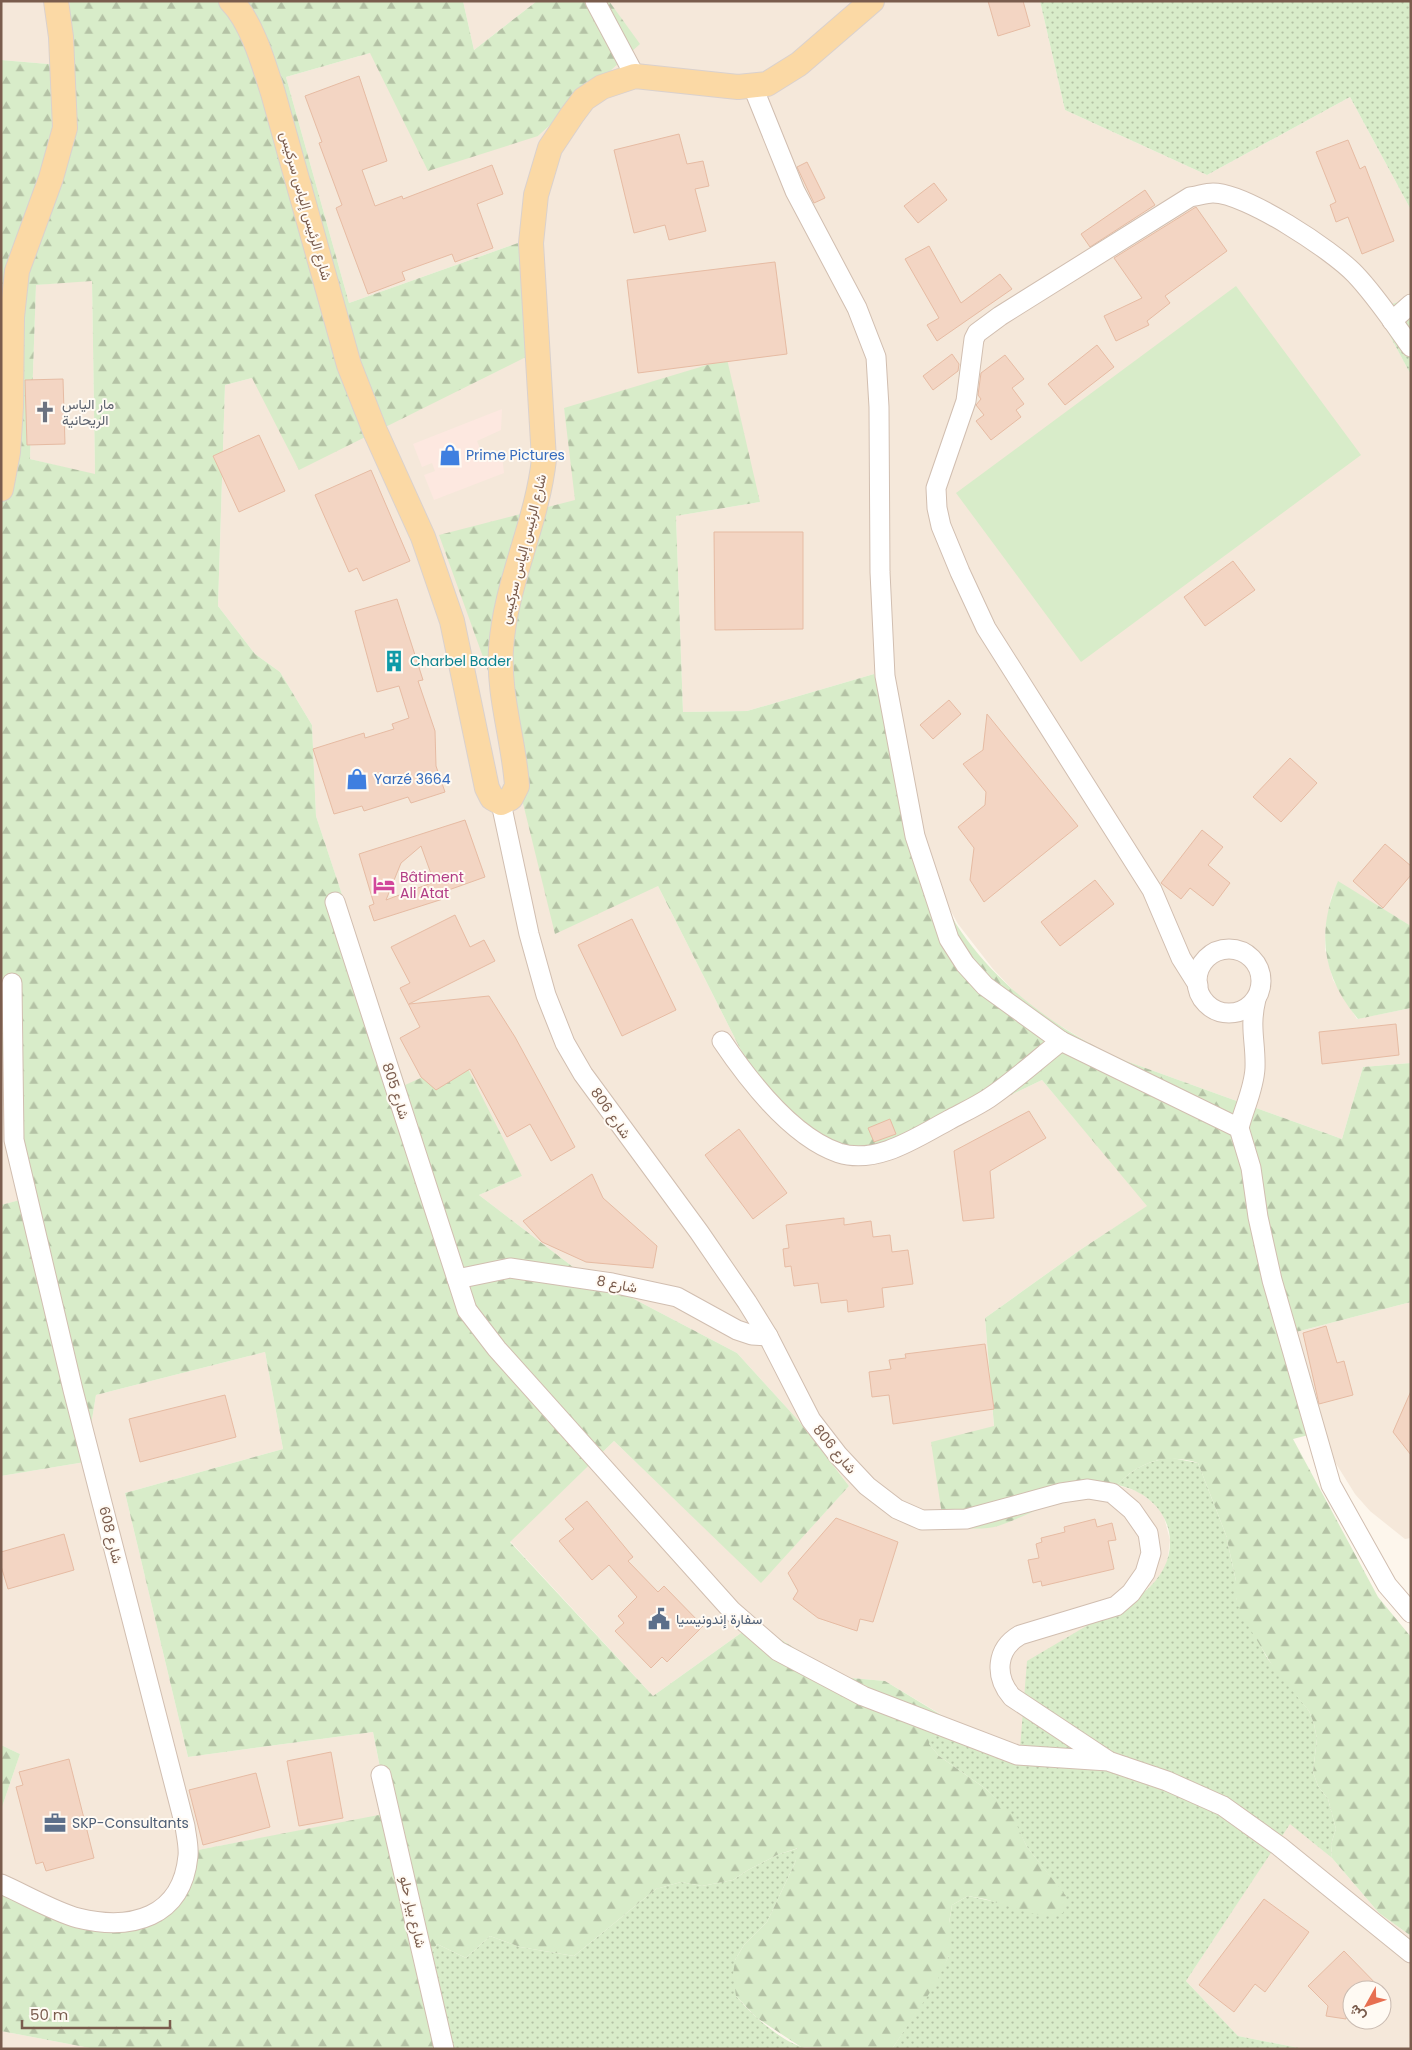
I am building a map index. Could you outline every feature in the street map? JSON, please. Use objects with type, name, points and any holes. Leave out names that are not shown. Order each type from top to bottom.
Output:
[{"type":"main road","points":[[1,489],[8,452],[12,407],[12,317],[16,271],[50,178],[65,128],[61,37],[56,1]]},
{"type":"main road","name":"شارع الرئيس إلياس سركيس","points":[[231,1],[238,8],[258,49],[274,92],[350,365],[375,431],[423,537],[444,596],[463,666],[487,788],[492,798],[501,804],[511,798],[517,786],[500,676],[501,648],[518,564],[541,488],[544,460],[531,243],[536,195],[550,148],[584,99],[602,87],[635,76],[674,78],[709,85],[753,88],[767,84],[799,64],[872,1]]},
{"type":"street","points":[[595,1],[635,76]]},
{"type":"street","points":[[753,88],[795,191],[857,308],[876,357],[879,407],[880,572],[884,676],[915,836],[938,911],[949,939],[965,964],[985,986],[1061,1041],[1239,1128]]},
{"type":"street","points":[[1253,1046],[1233,1020],[1209,1006],[1201,996],[1198,985],[1181,958],[1152,890],[986,628],[941,526],[937,508],[936,488],[966,401],[974,339],[977,333],[1000,316],[1190,197],[1213,193],[1240,200],[1270,215],[1320,247],[1354,273],[1411,347]]},
{"type":"street","points":[[1392,321],[1411,304]]},
{"type":"street","name":"شارع 806","points":[[501,804],[534,952],[546,995],[565,1043],[583,1074],[698,1232],[768,1336],[811,1420],[838,1455],[867,1486],[897,1509],[922,1520],[966,1518],[1061,1493],[1088,1489],[1112,1492],[1132,1510],[1148,1533],[1151,1553],[1145,1573],[1131,1593],[1116,1606],[1020,1635],[1008,1645],[999,1667],[1002,1683],[1012,1696],[1108,1761]]},
{"type":"street","name":"شارع 805","points":[[335,902],[467,1310],[497,1349],[732,1611],[778,1651],[863,1696],[1017,1754],[1108,1761]]},
{"type":"street","points":[[1198,985],[1203,962],[1218,951],[1228,949],[1247,954],[1259,969],[1260,990],[1252,1014],[1255,1068],[1252,1090],[1239,1128],[1251,1168],[1258,1217],[1272,1280],[1331,1484],[1387,1585],[1411,1614]]},
{"type":"street","points":[[1181,958],[1203,962]]},
{"type":"street","name":"شارع 608","points":[[1,1884],[77,1917],[129,1923],[150,1916],[167,1904],[179,1892],[188,1854],[185,1826],[73,1390],[14,1140],[12,983]]},
{"type":"street","points":[[1220,1012],[1240,1011],[1256,999]]},
{"type":"street","points":[[722,1042],[743,1072],[792,1124],[839,1153],[868,1155],[896,1148],[989,1098],[1061,1041]]},
{"type":"street","name":"شارع 8","points":[[457,1279],[510,1268],[612,1283],[677,1297],[737,1330],[752,1335],[768,1336]]},
{"type":"street","points":[[1108,1761],[1167,1781],[1223,1806],[1279,1846],[1411,1952]]},
{"type":"street","name":"شارع بيار حلو","points":[[381,1775],[444,2049]]},
{"type":"shaded area","points":[[1,1],[70,1],[60,65],[1,60]]},
{"type":"shaded area","points":[[463,1],[537,1],[474,50]]},
{"type":"shaded area","points":[[609,1],[1040,1],[1065,110],[1207,175],[1350,97],[1411,210],[1411,297],[1376,310],[1411,375],[1411,926],[1338,882],[1331,898],[1325,932],[1325,949],[1333,980],[1357,1019],[1411,1008],[1411,1063],[1363,1067],[1342,1139],[1126,1061],[1097,1048],[1041,1014],[1016,993],[993,969],[958,924],[931,875],[874,674],[747,711],[683,712],[676,516],[760,502],[564,408],[658,886],[756,1080],[913,1142],[1042,1080],[1148,1206],[1080,1250],[985,1318],[994,1427],[1083,1493],[1105,1485],[1117,1485],[1140,1492],[1158,1507],[1164,1517],[1170,1540],[1167,1564],[1161,1575],[1154,1584],[1133,1597],[1019,1761],[885,1681],[840,1677],[755,1623],[653,1696],[510,1541],[614,1441],[761,1582],[849,1486],[798,1420],[737,1353],[573,1267],[479,1195],[522,1176],[405,1086],[316,816],[312,725],[280,672],[255,654],[218,606],[225,385],[252,378],[532,238],[349,303],[286,77],[370,53],[538,136],[639,44]]},
{"type":"shaded area","points":[[92,280],[95,475],[30,459],[36,285]]},
{"type":"shaded area","name":"Prime Pictures","points":[[502,409],[501,430],[477,441],[483,456],[502,454],[504,473],[434,500],[424,475],[435,471],[432,463],[422,467],[413,444]]},
{"type":"shaded area","points":[[1,1049],[32,1197],[1,1205]]},
{"type":"shaded area","points":[[1411,1302],[1411,1538],[1405,1539],[1370,1511],[1355,1494],[1335,1462],[1328,1448],[1296,1332]]},
{"type":"shaded area","points":[[265,1352],[283,1449],[125,1493],[188,1757],[373,1732],[389,1814],[182,1853],[167,1896],[116,1929],[1,1882],[1,1810],[20,1754],[1,1745],[1,1476],[85,1462],[96,1395]]},
{"type":"shaded area","points":[[1290,1823],[1332,1858],[1379,1913],[1411,1936],[1411,2049],[1304,2049],[1238,2036],[1186,1981]]},
{"type":"shaded area","points":[[1,2031],[95,2049],[1,2049]]},
{"type":"green space","points":[[70,1],[463,1],[474,50],[537,1],[609,1],[640,44],[538,136],[428,171],[370,53],[286,77],[349,303],[532,238],[542,349],[299,470],[252,378],[225,385],[218,606],[255,654],[280,672],[312,725],[316,816],[405,1085],[463,1059],[522,1176],[479,1195],[573,1267],[737,1353],[798,1420],[849,1486],[761,1583],[614,1441],[510,1542],[653,1696],[755,1623],[840,1677],[885,1681],[946,1718],[933,1728],[929,1744],[939,1756],[986,1789],[1012,1815],[1027,1847],[1066,1896],[1063,1913],[1048,1916],[968,1896],[952,1905],[949,1923],[949,1956],[935,1985],[892,2049],[801,2047],[757,2018],[736,1996],[733,1975],[735,1960],[744,1945],[767,1922],[795,1863],[798,1848],[777,1855],[733,1880],[702,1886],[681,1882],[656,1889],[574,1956],[520,1947],[490,1936],[466,1958],[437,1944],[428,1958],[435,2042],[432,2049],[95,2049],[1,2031],[1,1882],[116,1929],[167,1896],[182,1853],[389,1813],[373,1732],[188,1757],[125,1493],[283,1449],[265,1352],[96,1395],[85,1462],[1,1476],[1,1205],[31,1197],[1,1049],[1,60],[60,65]],"holes":[[[92,281],[95,474],[30,459],[36,285]]]},
{"type":"green space","points":[[1040,1],[1411,1],[1411,210],[1350,97],[1207,175],[1065,110]]},
{"type":"green space","points":[[1236,286],[1361,455],[1081,662],[956,493]]},
{"type":"green space","points":[[1411,297],[1411,375],[1376,310]]},
{"type":"green space","points":[[727,359],[760,502],[676,516],[683,712],[747,711],[874,674],[931,875],[946,906],[964,936],[986,963],[1010,987],[1037,1009],[1065,1029],[1126,1061],[1342,1139],[1363,1067],[1411,1063],[1411,1302],[1296,1332],[1324,1431],[1293,1439],[1378,1597],[1411,1637],[1411,1936],[1379,1913],[1332,1858],[1331,1844],[1336,1829],[1328,1799],[1318,1786],[1313,1772],[1317,1739],[1314,1724],[1309,1711],[1275,1670],[1241,1614],[1236,1598],[1236,1581],[1226,1535],[1198,1463],[1175,1459],[1154,1461],[1135,1470],[1117,1485],[1088,1490],[1073,1495],[998,1526],[978,1529],[944,1528],[931,1442],[994,1426],[985,1318],[1080,1250],[1147,1206],[1042,1080],[913,1142],[878,1150],[825,1142],[756,1080],[658,886],[555,934],[496,693],[439,535],[575,500],[564,408]]},
{"type":"green space","points":[[1338,881],[1411,926],[1411,1008],[1358,1019],[1346,1003],[1330,970],[1326,953],[1327,918]]},
{"type":"green space","points":[[1172,1458],[1198,1463],[1226,1535],[1236,1581],[1236,1598],[1267,1658],[1309,1711],[1317,1739],[1313,1772],[1318,1786],[1328,1799],[1336,1829],[1331,1844],[1332,1858],[1290,1824],[1186,1981],[1238,2036],[1304,2049],[892,2049],[924,2000],[949,1956],[949,1923],[952,1905],[968,1896],[1001,1903],[1066,1897],[1027,1847],[1011,1815],[986,1789],[939,1756],[928,1743],[933,1728],[946,1718],[1019,1761],[1027,1661],[1144,1592],[1158,1578],[1167,1562],[1170,1545],[1168,1529],[1162,1514],[1151,1501],[1136,1491],[1117,1485],[1142,1466]]},
{"type":"green space","points":[[1,1745],[20,1754],[1,1810]]},
{"type":"green space","points":[[799,1848],[795,1863],[767,1922],[744,1945],[735,1960],[736,1996],[769,2028],[789,2041],[809,2049],[432,2049],[435,2042],[428,1958],[437,1944],[466,1958],[490,1936],[520,1947],[574,1956],[656,1889],[681,1882],[702,1886],[733,1880],[777,1855]]},
{"type":"building","points":[[988,1],[1023,1],[1030,26],[998,36]]},
{"type":"building","points":[[359,76],[387,161],[362,170],[375,206],[402,196],[403,199],[492,165],[503,194],[477,204],[493,248],[455,262],[452,254],[402,272],[405,280],[368,294],[336,208],[342,205],[319,143],[322,142],[305,96]]},
{"type":"building","points":[[679,134],[687,164],[703,161],[709,186],[695,189],[706,231],[669,240],[665,225],[634,233],[614,150]]},
{"type":"building","points":[[1348,140],[1360,169],[1365,166],[1394,241],[1362,254],[1348,217],[1336,222],[1330,205],[1336,202],[1316,152]]},
{"type":"building","points":[[807,162],[825,198],[814,203],[797,167]]},
{"type":"building","points":[[934,183],[947,200],[918,223],[904,206]]},
{"type":"building","points":[[1145,190],[1155,205],[1090,247],[1081,234]]},
{"type":"building","points":[[1196,207],[1227,251],[1165,296],[1170,303],[1147,321],[1149,325],[1116,341],[1104,316],[1142,298],[1114,258]]},
{"type":"building","points":[[929,246],[961,303],[1000,274],[1012,289],[937,341],[927,325],[939,318],[905,259]]},
{"type":"building","points":[[775,262],[787,354],[638,373],[627,280]]},
{"type":"building","points":[[1097,345],[1114,367],[1065,405],[1048,384]]},
{"type":"building","points":[[952,354],[959,364],[958,371],[933,390],[923,376]]},
{"type":"building","points":[[1005,355],[1024,379],[1012,388],[1024,404],[1016,410],[1021,417],[991,440],[976,421],[984,415],[976,405],[981,399],[978,395],[981,373]]},
{"type":"building","name":"مار الياس الريحانية","points":[[63,379],[65,444],[27,445],[25,380]]},
{"type":"building","points":[[259,435],[285,491],[239,512],[213,456]]},
{"type":"building","points":[[371,470],[410,561],[363,581],[357,568],[349,572],[315,495]]},
{"type":"building","points":[[714,532],[803,532],[803,629],[715,630]]},
{"type":"building","points":[[1233,561],[1255,590],[1205,626],[1184,597]]},
{"type":"building","points":[[397,599],[423,680],[418,681],[435,731],[436,766],[445,792],[411,803],[408,797],[364,811],[362,806],[334,814],[313,749],[364,733],[365,738],[394,729],[392,724],[409,718],[399,686],[377,692],[355,611]]},
{"type":"building","points":[[949,700],[961,714],[933,739],[920,725]]},
{"type":"building","points":[[987,714],[1078,826],[984,902],[970,880],[974,848],[958,827],[985,805],[986,792],[963,764],[983,750]]},
{"type":"building","points":[[1290,758],[1317,783],[1281,822],[1253,797]]},
{"type":"building","points":[[465,820],[485,877],[443,892],[446,898],[374,921],[369,906],[374,904],[359,854]],"holes":[[[421,846],[434,882],[386,900],[401,863]]]},
{"type":"building","points":[[1202,830],[1223,847],[1208,865],[1230,883],[1213,906],[1190,888],[1181,899],[1161,883]]},
{"type":"building","points":[[1385,844],[1411,866],[1411,875],[1383,908],[1353,881]]},
{"type":"building","points":[[1095,880],[1114,904],[1060,946],[1041,922]]},
{"type":"building","points":[[455,915],[470,947],[484,940],[495,961],[409,1004],[489,996],[515,1037],[575,1147],[551,1161],[530,1124],[507,1137],[470,1069],[436,1090],[421,1077],[400,1038],[420,1027],[400,988],[410,983],[391,947]]},
{"type":"building","points":[[632,919],[676,1010],[622,1036],[578,945]]},
{"type":"building","points":[[1396,1024],[1399,1055],[1322,1064],[1319,1032]]},
{"type":"building","points":[[1029,1111],[1046,1138],[990,1171],[994,1218],[963,1221],[954,1151]]},
{"type":"building","points":[[890,1119],[896,1134],[874,1142],[868,1128]]},
{"type":"building","points":[[739,1129],[787,1193],[753,1219],[705,1155]]},
{"type":"building","points":[[592,1174],[603,1198],[657,1246],[653,1268],[586,1262],[542,1242],[523,1221]]},
{"type":"building","points":[[844,1218],[844,1225],[871,1221],[873,1237],[890,1235],[892,1252],[908,1250],[913,1284],[882,1288],[884,1307],[848,1312],[847,1300],[821,1303],[818,1283],[794,1286],[791,1266],[785,1267],[783,1249],[789,1248],[786,1225]]},
{"type":"building","points":[[1326,1326],[1337,1363],[1344,1361],[1353,1395],[1319,1404],[1303,1333]]},
{"type":"building","points":[[985,1344],[994,1409],[893,1424],[889,1395],[872,1397],[869,1372],[891,1369],[889,1360],[906,1358],[905,1354]]},
{"type":"building","points":[[1411,1391],[1411,1455],[1393,1432]]},
{"type":"building","points":[[225,1395],[236,1437],[140,1462],[129,1419]]},
{"type":"building","points":[[587,1501],[633,1557],[628,1561],[658,1592],[664,1586],[703,1626],[667,1662],[662,1657],[651,1668],[615,1631],[624,1623],[618,1616],[637,1597],[609,1565],[592,1580],[559,1541],[574,1529],[565,1519]]},
{"type":"building","points":[[836,1518],[898,1542],[873,1622],[860,1619],[857,1631],[818,1618],[793,1599],[798,1591],[788,1573]]},
{"type":"building","points":[[1095,1519],[1097,1527],[1112,1523],[1116,1540],[1108,1541],[1114,1569],[1042,1586],[1041,1581],[1033,1583],[1028,1560],[1039,1558],[1036,1544],[1042,1542],[1041,1538],[1065,1532],[1064,1527]]},
{"type":"building","points":[[64,1534],[74,1570],[8,1589],[1,1566],[1,1552]]},
{"type":"building","points":[[331,1752],[343,1818],[299,1826],[287,1761]]},
{"type":"building","name":"SKP-Consultants","points":[[69,1759],[94,1858],[46,1871],[43,1862],[36,1864],[16,1787],[23,1785],[19,1772]]},
{"type":"building","points":[[256,1773],[270,1827],[203,1845],[189,1790]]},
{"type":"building","points":[[1264,1899],[1309,1932],[1265,1992],[1255,1984],[1234,2012],[1199,1985]]},
{"type":"building","points":[[1344,1951],[1372,1980],[1342,1980],[1342,2018],[1326,2016],[1328,2006],[1308,1986]]},
{"type":"place","name":"مار الياس الريحانية","points":[[45,412]]},
{"type":"place","name":"Prime Pictures","points":[[450,455]]},
{"type":"place","name":"Charbel Bader","points":[[394,661]]},
{"type":"place","name":"Yarzé 3664","points":[[357,779]]},
{"type":"place","name":"Bâtiment Ali Atat","points":[[384,885]]},
{"type":"place","name":"سفارة إندونيسيا","points":[[659,1619]]},
{"type":"place","name":"SKP-Consultants","points":[[55,1823]]}]
